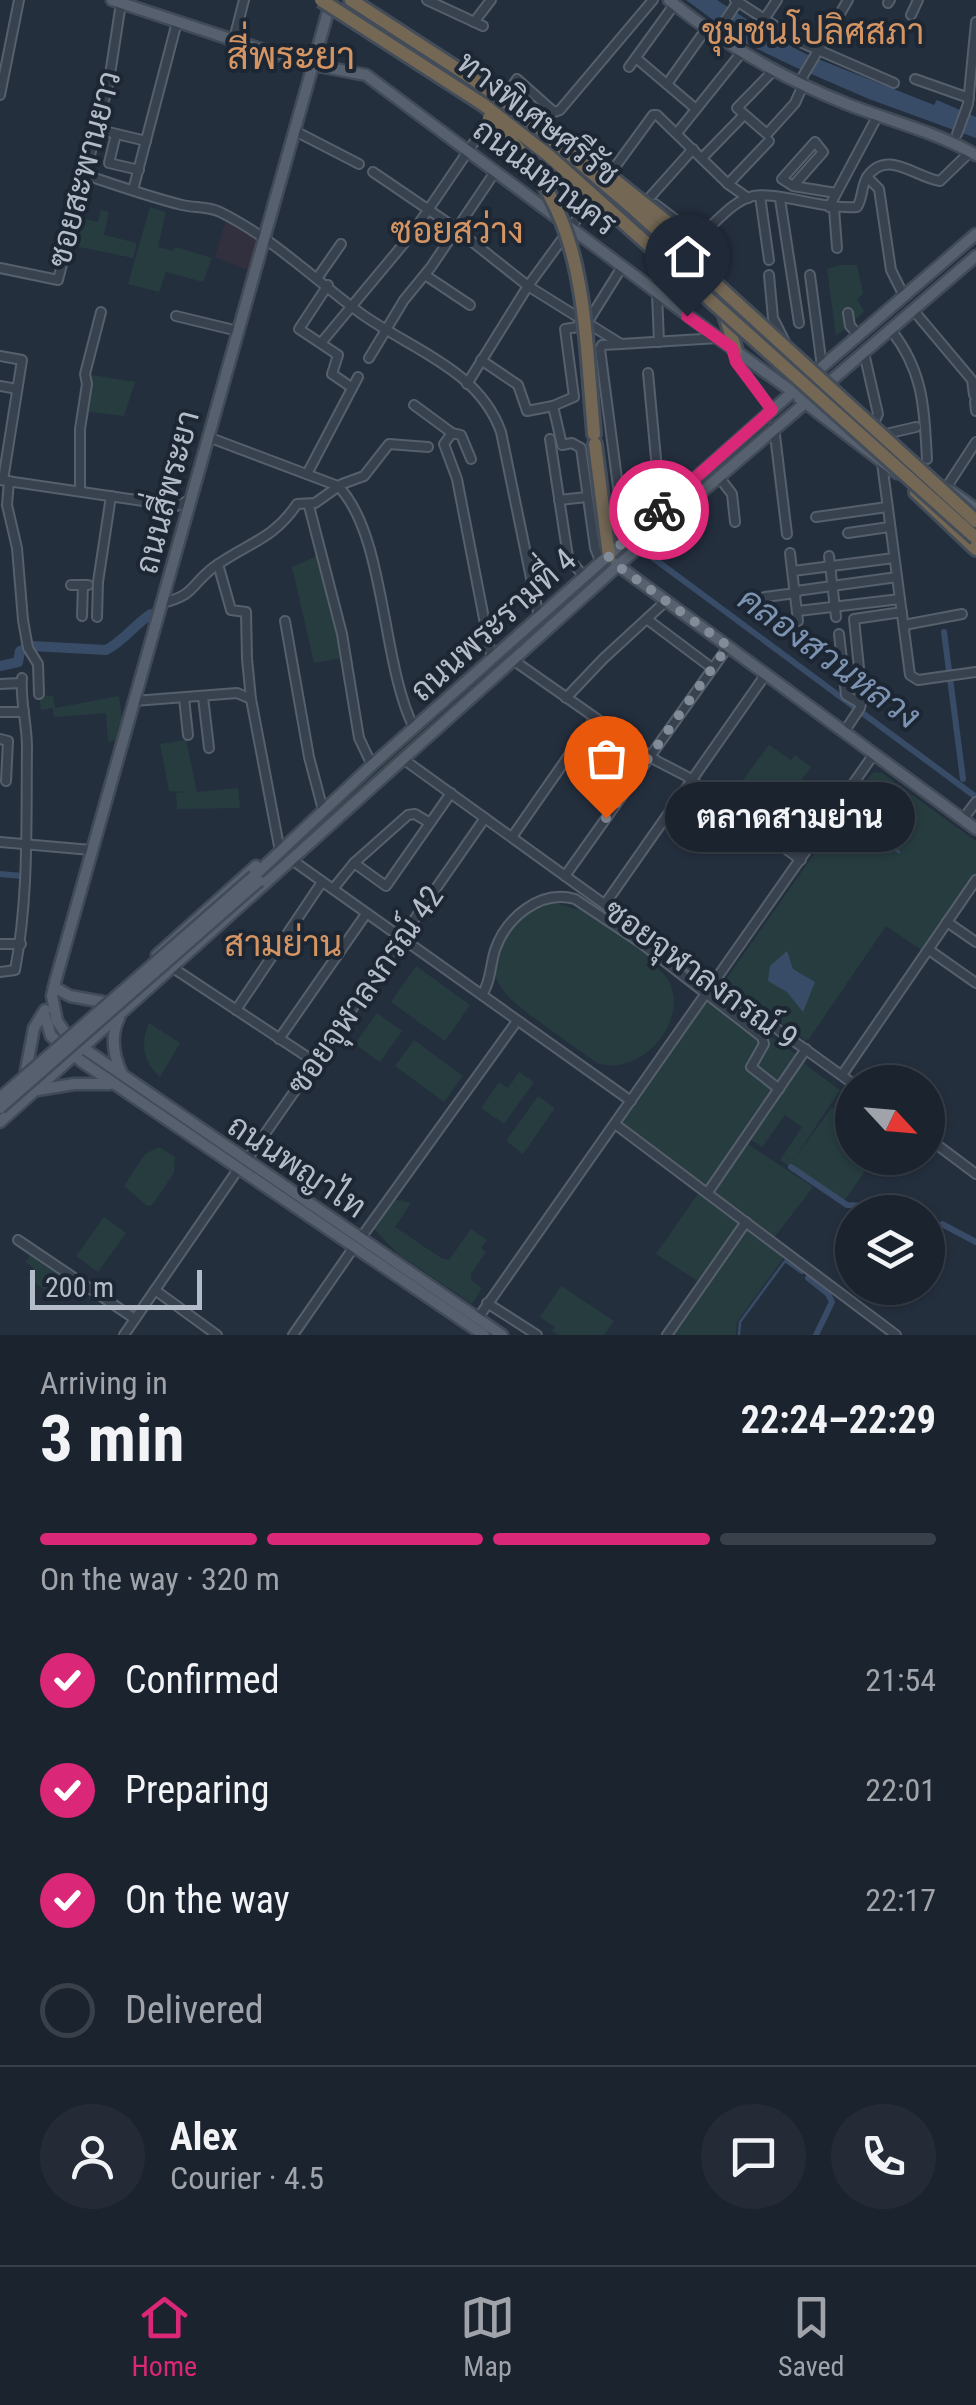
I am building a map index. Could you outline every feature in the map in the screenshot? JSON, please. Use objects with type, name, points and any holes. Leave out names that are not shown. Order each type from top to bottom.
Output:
[{"type":"highway","name":"ทางพิเศษศรีรัช","points":[[320,0],[515,128],[976,538]]},
{"type":"highway","name":"ทางพิเศษศรีรัช","points":[[352,0],[524,116],[665,236],[976,524]]},
{"type":"highway","points":[[453,84],[519,147],[560,211],[580,278],[609,562]]},
{"type":"highway","points":[[524,116],[552,130],[672,226],[703,261],[721,296],[734,350]]},
{"type":"highway","points":[[721,296],[809,378]]},
{"type":"highway","points":[[896,472],[976,548]]},
{"type":"main road","name":"ถนนสี่พระยา","points":[[26,1070],[34,1028],[53,992],[331,0]]},
{"type":"main road","points":[[122,1],[303,63],[314,62]]},
{"type":"main road","points":[[672,2],[742,52],[774,69],[803,79],[850,106],[942,138],[971,153]]},
{"type":"main road","points":[[178,19],[314,62]]},
{"type":"main road","name":"ถนนมหานคร","points":[[314,62],[372,78],[734,350],[807,400]]},
{"type":"main road","name":"ถนนพระรามที่ 4","points":[[0,1122],[513,660],[609,562],[625,540],[670,499],[791,390],[976,234]]},
{"type":"main road","name":"ถนนพระรามที่ 4","points":[[0,1096],[585,578],[719,476],[976,256]]},
{"type":"main road","points":[[807,400],[882,463],[976,524]]},
{"type":"main road","points":[[807,400],[870,435],[976,509]]},
{"type":"main road","points":[[609,562],[976,829]]},
{"type":"main road","name":"ถนนพระรามที่ 4","points":[[0,1108],[257,879],[319,814]]},
{"type":"main road","name":"ถนนพระรามที่ 4","points":[[0,1096],[257,879],[337,819]]},
{"type":"main road","points":[[144,966],[142,982],[158,982]]},
{"type":"main road","points":[[62,1038],[53,992],[102,1002]]},
{"type":"main road","points":[[44,1013],[46,1028],[62,1038]]},
{"type":"main road","points":[[36,1090],[120,1081],[114,1038],[115,1024],[122,1013]]},
{"type":"main road","name":"ถนนพญาไท","points":[[62,1038],[484,1335]]},
{"type":"main road","name":"ถนนพญาไท","points":[[469,1328],[502,1335]]},
{"type":"street","points":[[0,95],[19,0]]},
{"type":"street","points":[[235,34],[244,0]]},
{"type":"street","points":[[427,0],[478,24],[491,0]]},
{"type":"street","points":[[321,342],[429,209],[517,79],[554,112],[560,110],[653,0]]},
{"type":"street","points":[[763,21],[777,0]]},
{"type":"street","points":[[774,69],[737,108],[767,134],[794,102],[815,52],[848,0]]},
{"type":"street","points":[[911,15],[918,0]]},
{"type":"street","name":"ซอยสะพานยาว","points":[[0,268],[58,280],[114,59],[122,1]]},
{"type":"street","points":[[630,67],[672,2]]},
{"type":"street","points":[[666,84],[736,3],[815,52],[894,83]]},
{"type":"street","points":[[132,190],[178,19]]},
{"type":"street","points":[[958,134],[970,105],[976,22]]},
{"type":"street","points":[[677,133],[742,52]]},
{"type":"street","points":[[636,58],[696,109]]},
{"type":"street","points":[[916,79],[970,105]]},
{"type":"street","points":[[467,384],[528,286],[611,169],[656,114],[728,184],[748,198]]},
{"type":"street","points":[[837,248],[832,208],[836,193],[878,115]]},
{"type":"street","points":[[702,158],[741,118]]},
{"type":"street","points":[[96,130],[146,141]]},
{"type":"street","points":[[295,131],[359,164]]},
{"type":"street","points":[[116,134],[108,164],[139,170]]},
{"type":"street","points":[[942,138],[958,134]]},
{"type":"street","points":[[611,169],[684,226],[702,234],[723,213],[748,198],[760,196],[832,208],[857,207],[867,177],[886,164],[940,181],[971,153],[958,134]]},
{"type":"street","points":[[728,184],[769,142]]},
{"type":"street","points":[[792,186],[823,152],[816,142],[782,176],[792,186],[836,193]]},
{"type":"street","points":[[625,226],[693,149]]},
{"type":"street","points":[[373,172],[456,228],[528,286],[621,344]]},
{"type":"street","points":[[369,358],[496,172]]},
{"type":"street","points":[[86,175],[182,205],[216,210],[386,329],[427,352],[485,400],[501,432],[539,618]]},
{"type":"street","points":[[867,177],[879,189],[891,270],[904,296]]},
{"type":"street","points":[[760,196],[769,260]]},
{"type":"street","points":[[780,199],[798,323]]},
{"type":"street","points":[[318,278],[340,244]]},
{"type":"street","points":[[481,360],[518,384],[527,411],[574,397],[565,329],[578,327],[584,321],[622,266]]},
{"type":"street","points":[[425,275],[470,305]]},
{"type":"street","points":[[763,370],[785,340],[773,318],[769,275]]},
{"type":"street","points":[[810,275],[822,367]]},
{"type":"street","points":[[328,286],[299,328],[339,357],[332,374],[351,387]]},
{"type":"street","points":[[657,292],[659,342]]},
{"type":"street","points":[[914,310],[974,379],[975,403]]},
{"type":"street","points":[[80,491],[85,374],[101,312]]},
{"type":"street","points":[[848,313],[850,326],[858,335]]},
{"type":"street","points":[[176,316],[238,331]]},
{"type":"street","points":[[891,330],[910,356],[921,388],[927,460]]},
{"type":"street","points":[[625,540],[600,348],[718,338]]},
{"type":"street","points":[[734,350],[736,362],[772,410]]},
{"type":"street","points":[[864,353],[878,414],[870,435]]},
{"type":"street","points":[[0,356],[22,360],[4,480],[17,548],[28,646],[38,664],[39,694]]},
{"type":"street","points":[[648,373],[658,480],[670,499]]},
{"type":"street","points":[[307,474],[358,377]]},
{"type":"street","points":[[0,386],[17,389]]},
{"type":"street","points":[[414,405],[452,433],[461,435],[472,459]]},
{"type":"street","points":[[553,406],[562,444],[576,443],[581,448],[595,548],[609,562]]},
{"type":"street","points":[[774,427],[787,534]]},
{"type":"street","points":[[870,435],[916,427]]},
{"type":"street","points":[[452,433],[444,444],[457,478],[492,660]]},
{"type":"street","points":[[208,436],[338,486],[359,515],[399,684],[414,728]]},
{"type":"street","points":[[550,439],[568,557],[585,578]]},
{"type":"street","points":[[946,488],[976,442]]},
{"type":"street","points":[[308,506],[338,486],[366,474],[389,444],[428,447]]},
{"type":"street","points":[[882,463],[912,678],[976,672]]},
{"type":"street","points":[[719,476],[732,494],[735,522]]},
{"type":"street","points":[[4,480],[177,506],[187,516]]},
{"type":"street","points":[[97,618],[111,496]]},
{"type":"street","points":[[559,500],[588,497]]},
{"type":"street","points":[[177,506],[192,498]]},
{"type":"street","points":[[162,603],[185,597],[218,564],[277,530],[299,503],[308,506]]},
{"type":"street","points":[[308,506],[342,634],[359,738],[372,766]]},
{"type":"street","points":[[816,517],[887,508]]},
{"type":"street","points":[[848,534],[890,527]]},
{"type":"street","points":[[790,552],[798,622]]},
{"type":"street","points":[[793,570],[830,561],[894,558]]},
{"type":"street","points":[[830,561],[836,616]]},
{"type":"street","points":[[218,564],[231,610],[246,612],[251,699],[279,846]]},
{"type":"street","points":[[764,598],[897,577]]},
{"type":"street","points":[[71,585],[98,586]]},
{"type":"street","points":[[82,616],[83,585]]},
{"type":"street","points":[[798,611],[900,599]]},
{"type":"street","points":[[566,698],[666,601]]},
{"type":"street","points":[[844,732],[859,709],[854,619],[902,612]]},
{"type":"street","points":[[904,625],[962,614]]},
{"type":"street","points":[[648,620],[712,668]]},
{"type":"street","points":[[285,621],[319,814]]},
{"type":"street","points":[[838,634],[846,695],[859,709]]},
{"type":"street","points":[[565,876],[728,646]]},
{"type":"street","points":[[513,660],[801,860]]},
{"type":"street","points":[[604,904],[766,674]]},
{"type":"street","points":[[0,684],[22,681],[27,844],[15,970],[0,972]]},
{"type":"street","points":[[134,701],[236,694],[251,699]]},
{"type":"street","points":[[202,696],[209,748]]},
{"type":"street","points":[[184,698],[188,736]]},
{"type":"street","points":[[0,712],[24,712]]},
{"type":"street","points":[[512,837],[595,718]]},
{"type":"street","points":[[0,740],[8,740],[3,780],[26,782]]},
{"type":"street","points":[[469,1328],[874,754]]},
{"type":"street","name":"ซอยจุฬาลงกรณ์ 9","points":[[403,759],[835,1070]]},
{"type":"street","points":[[354,863],[386,886],[451,793]]},
{"type":"street","points":[[963,820],[976,802]]},
{"type":"street","points":[[332,890],[354,863],[408,814],[430,823]]},
{"type":"street","name":"ซอยจุฬาลงกรณ์ 42","points":[[124,1335],[485,818]]},
{"type":"street","points":[[0,842],[91,850]]},
{"type":"street","points":[[292,860],[631,1101]]},
{"type":"street","points":[[849,1065],[976,880]]},
{"type":"street","points":[[236,1010],[322,882]]},
{"type":"street","points":[[482,995],[499,940],[514,918],[538,901],[575,898],[764,1039],[752,1067],[779,1089]]},
{"type":"street","points":[[279,1039],[366,914]]},
{"type":"street","points":[[947,922],[976,942]]},
{"type":"street","points":[[0,944],[20,944]]},
{"type":"street","points":[[929,950],[976,983]]},
{"type":"street","points":[[174,968],[315,1062]]},
{"type":"street","points":[[293,1335],[517,1020]]},
{"type":"street","points":[[708,1192],[806,1049]]},
{"type":"street","points":[[615,1124],[896,1335]]},
{"type":"street","points":[[945,1150],[975,1171]]},
{"type":"street","points":[[667,1335],[746,1222]]},
{"type":"street","points":[[18,1240],[134,1319]]},
{"type":"street","points":[[154,1290],[218,1335]]},
{"type":"street","points":[[487,1303],[537,1335]]},
{"type":"shaded area","points":[[226,219],[258,241],[250,271],[215,257]]},
{"type":"green space","points":[[150,207],[166,212],[158,247],[173,251],[175,247],[212,258],[203,282],[166,272],[159,292],[128,284]]},
{"type":"green space","points":[[101,210],[109,212],[104,235],[137,243],[133,258],[70,245],[77,217],[98,222]]},
{"type":"green space","points":[[857,265],[863,293],[857,299],[864,312],[836,336],[827,269]]},
{"type":"green space","points":[[92,375],[135,382],[124,416],[83,411]]},
{"type":"green space","points":[[319,555],[342,658],[314,663],[292,567]]},
{"type":"green space","points":[[600,576],[356,795],[177,945]]},
{"type":"green space","points":[[39,696],[53,696],[55,708],[119,696],[122,718],[117,740],[108,742],[106,713],[54,717],[53,708],[41,710]]},
{"type":"green space","points":[[186,740],[197,792],[238,788],[240,808],[177,809],[176,793],[186,792],[169,791],[160,744]]},
{"type":"green space","points":[[769,745],[791,760],[795,755],[811,767],[771,822],[733,793]]},
{"type":"green space","points":[[875,772],[882,773],[976,841],[976,875],[923,951],[886,926],[805,1040],[724,982]]},
{"type":"green space","points":[[554,902],[577,910],[580,906],[659,962],[656,967],[669,982],[674,999],[671,1017],[663,1034],[634,1060],[616,1065],[597,1063],[522,1009],[496,978],[494,965],[505,935],[520,917]]},
{"type":"green space","points":[[416,966],[470,1005],[445,1041],[391,1002]]},
{"type":"green space","points":[[711,994],[797,1055],[706,1187],[619,1124]]},
{"type":"green space","points":[[377,1013],[402,1031],[380,1062],[355,1044]]},
{"type":"green space","points":[[149,1023],[180,1043],[160,1077],[145,1052]]},
{"type":"green space","points":[[414,1040],[463,1076],[444,1102],[395,1066]]},
{"type":"green space","points":[[802,1062],[835,1086],[835,1098],[793,1161],[832,1107],[835,1175],[862,1175],[848,1195],[835,1195],[793,1162],[789,1166],[780,1160],[802,1127],[785,1115],[762,1147],[748,1138]]},
{"type":"green space","points":[[519,1072],[534,1082],[504,1124],[481,1108],[499,1082],[508,1088]]},
{"type":"green space","points":[[538,1096],[555,1108],[523,1154],[506,1141]]},
{"type":"green space","points":[[746,1143],[813,1187],[773,1239],[712,1192]]},
{"type":"green space","points":[[159,1147],[175,1157],[174,1173],[152,1205],[147,1206],[124,1186],[145,1154]]},
{"type":"green space","points":[[700,1191],[743,1222],[699,1282],[656,1254]]},
{"type":"green space","points":[[394,1199],[411,1203],[395,1227],[441,1258],[449,1260],[471,1229],[487,1240],[481,1248],[486,1252],[471,1274],[471,1280],[482,1288],[472,1304],[398,1254],[373,1228]]},
{"type":"green space","points":[[104,1217],[126,1233],[98,1272],[76,1256]]},
{"type":"green space","points":[[746,1227],[785,1256],[737,1322],[736,1335],[670,1335]]},
{"type":"green space","points":[[32,1252],[74,1281],[60,1301],[28,1278],[34,1268],[26,1262]]},
{"type":"green space","points":[[561,1286],[614,1321],[604,1335],[558,1335],[552,1331],[555,1327],[540,1317]]},
{"type":"water","points":[[686,0],[717,0],[808,55],[934,105],[937,100],[976,117],[976,138],[795,67],[743,42]]},
{"type":"water","points":[[787,951],[793,969],[815,982],[803,1012],[787,992],[768,981],[770,966]]},
{"type":"waterway","name":"คลองสวนหลวง","points":[[653,558],[976,797]]},
{"type":"waterway","points":[[0,666],[18,662],[20,651],[31,646],[106,650],[151,614]]},
{"type":"waterway","points":[[944,632],[963,779]]},
{"type":"waterway","points":[[878,837],[899,852]]},
{"type":"waterway","points":[[0,874],[23,876]]},
{"type":"waterway","points":[[791,1167],[835,1197]]},
{"type":"waterway","points":[[945,1226],[976,1242]]},
{"type":"waterway","points":[[739,1335],[740,1322],[785,1261],[802,1273]]},
{"type":"waterway","points":[[808,1278],[832,1302],[816,1335]]},
{"type":"way so far","points":[[606,818],[728,646],[608,556],[659,510]]},
{"type":"place","name":"ตลาดสามย่าน","points":[[606,818]]},
{"type":"district","name":"ชุมชนโปลิศสภา","points":[[813,32]]},
{"type":"district","name":"สี่พระยา","points":[[291,56]]},
{"type":"district","name":"ซอยสว่าง","points":[[457,231]]},
{"type":"district","name":"สามย่าน","points":[[283,944]]},
{"type":"route","points":[[659,510],[772,410],[736,362],[732,348],[687,316]]}]
